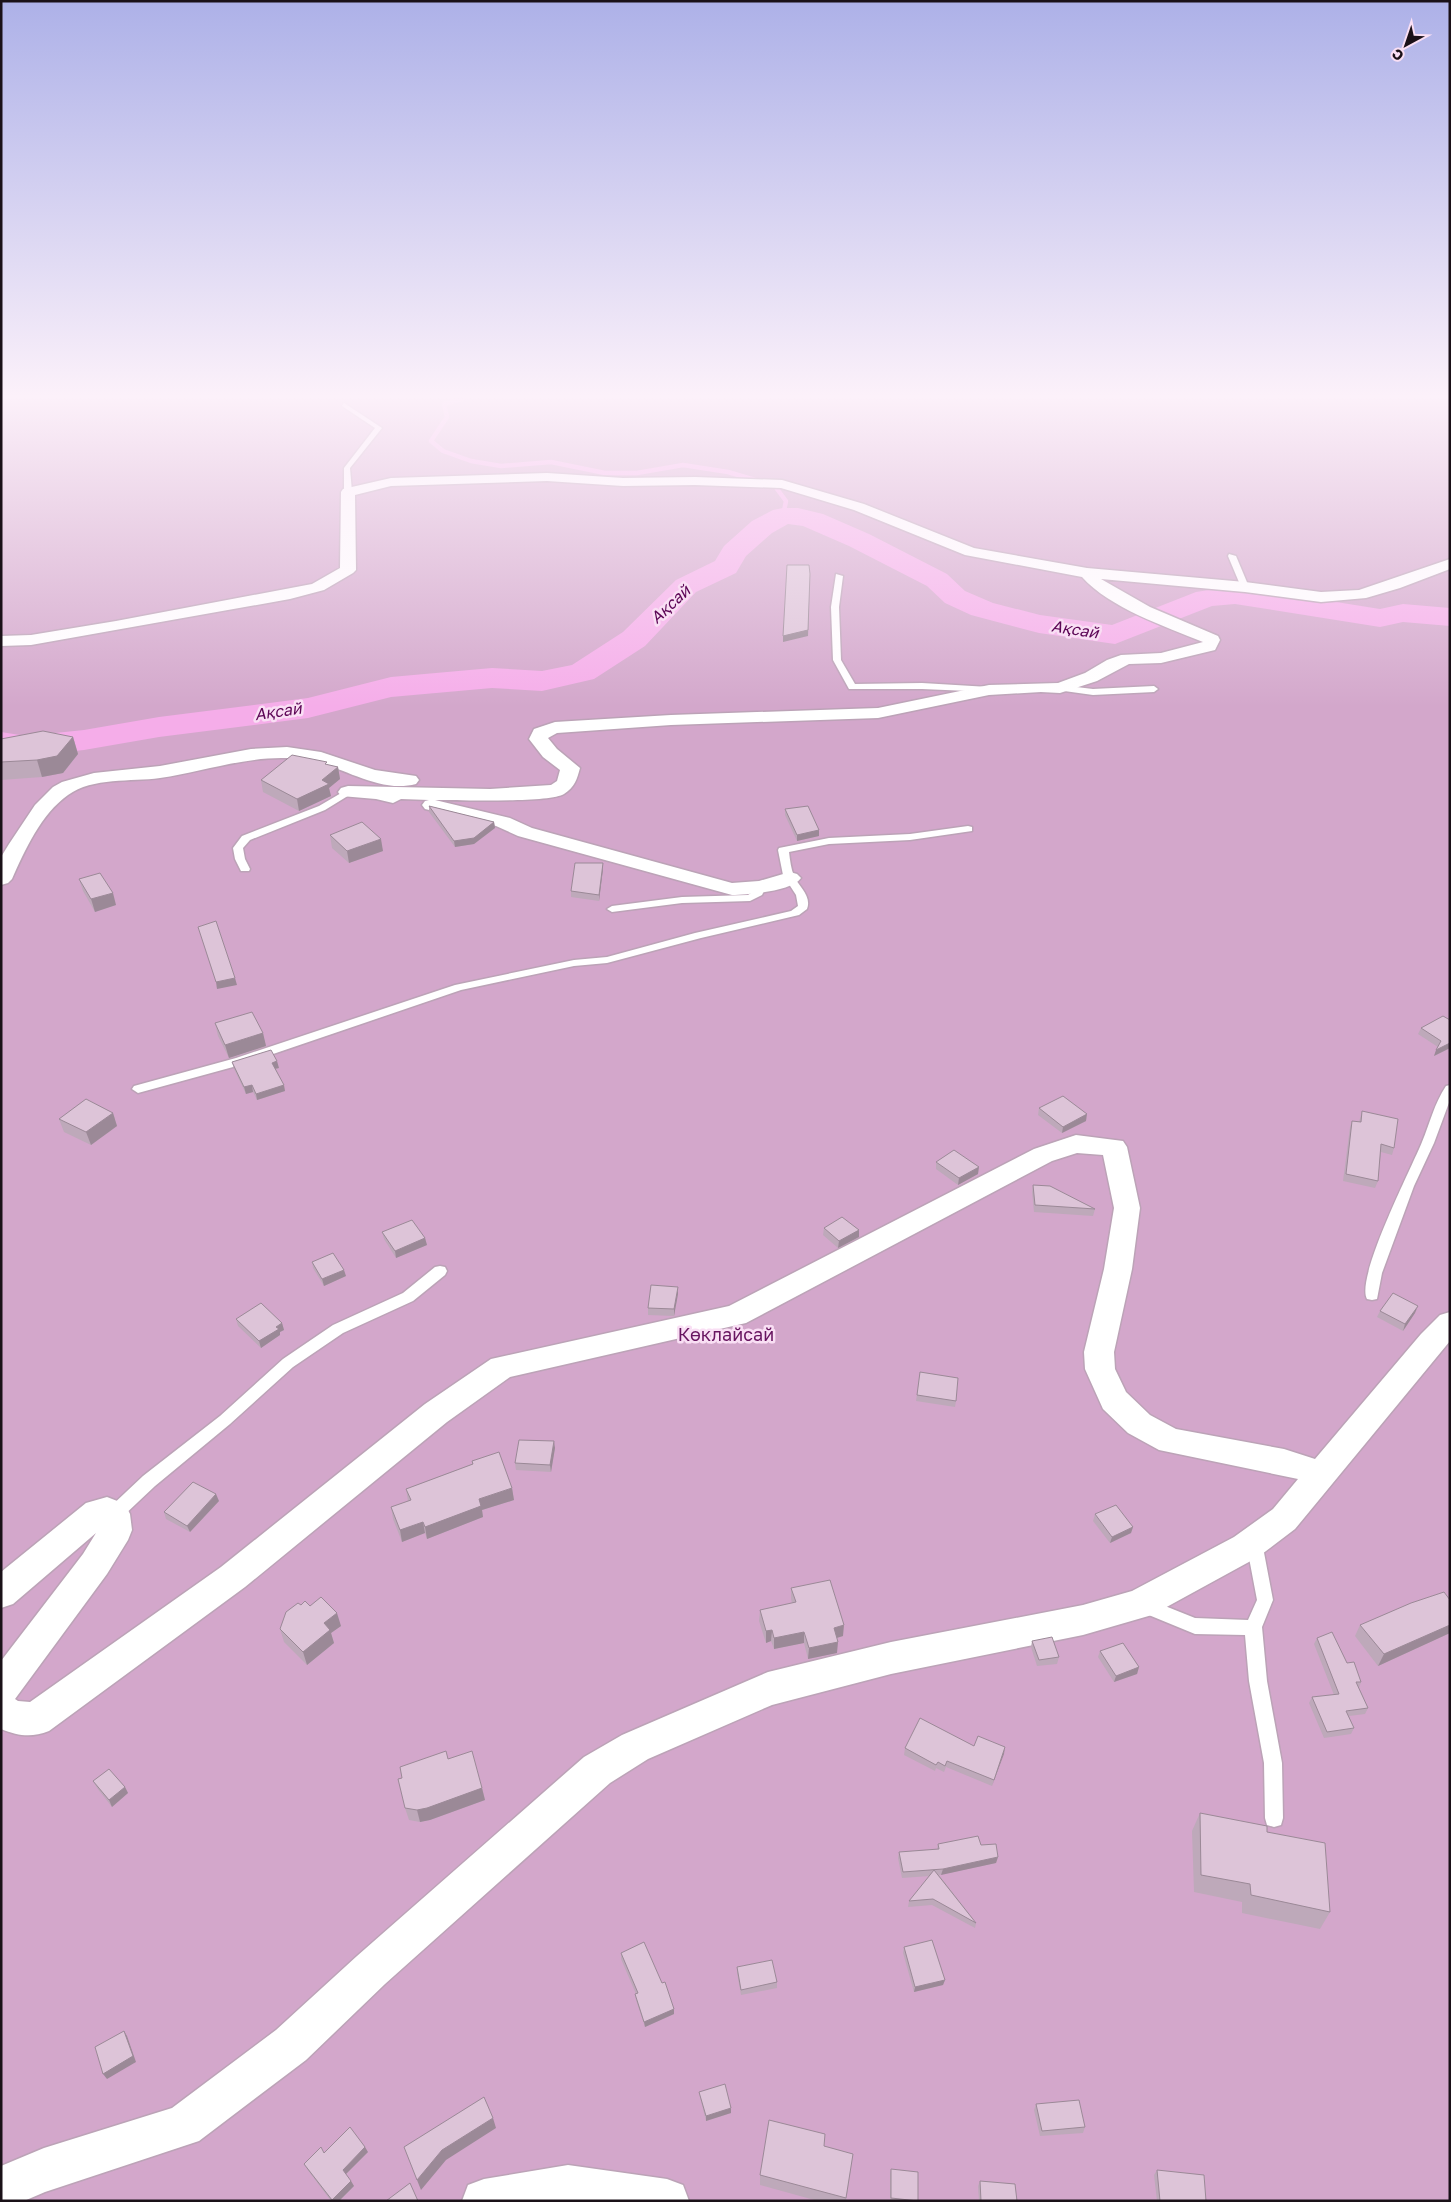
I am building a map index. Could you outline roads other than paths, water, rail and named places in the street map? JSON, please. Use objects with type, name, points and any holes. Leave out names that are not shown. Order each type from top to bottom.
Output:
[{"type":"street","points":[[1,642],[32,640],[116,626],[318,587],[348,570],[348,502]]},
{"type":"street","points":[[841,502],[859,507],[970,552],[1087,573],[1245,587],[1321,597],[1360,595],[1394,585],[1450,564]]},
{"type":"street","points":[[338,791],[490,795],[556,791],[566,783],[570,768],[550,753],[538,739],[540,733],[555,728],[671,720],[878,713],[989,690],[1040,687],[1060,688],[1092,677],[1113,664],[1127,659],[1161,658],[1209,646],[1212,640],[1160,618],[1106,591],[1091,580],[1087,573]]},
{"type":"street","points":[[1,879],[12,854],[38,816],[61,790],[87,780],[162,772],[254,754],[283,752],[308,755],[388,779],[519,787],[545,792]]},
{"type":"street","points":[[376,793],[503,822],[525,832],[710,884],[732,888],[761,888],[790,878]]},
{"type":"street","points":[[1,1710],[7,1715],[20,1720],[36,1719],[233,1577],[436,1413],[502,1367],[736,1315],[1043,1155],[1076,1144],[1114,1147],[1127,1208],[1118,1269],[1098,1352],[1100,1370],[1114,1400],[1139,1424],[1170,1441],[1284,1462],[1322,1474]]},
{"type":"street","points":[[1,2188],[44,2170],[184,2126],[291,2045],[371,1970],[597,1770],[635,1747],[768,1689],[891,1658],[1083,1620],[1140,1604],[1254,1542],[1284,1519],[1431,1342],[1450,1323]]},
{"type":"street","points":[[1,1593],[96,1513],[107,1510],[114,1514],[116,1530],[94,1564],[1,1689]]},
{"type":"street","points":[[484,2201],[568,2187],[667,2201]]},
{"type":"lane","points":[[1232,556],[1245,587]]},
{"type":"lane","points":[[839,576],[835,607],[837,660],[852,687],[922,686],[989,690]]},
{"type":"lane","points":[[1060,688],[1093,692],[1123,689],[1154,689]]},
{"type":"lane","points":[[245,869],[240,859],[238,848],[246,838],[322,808],[338,791]]},
{"type":"lane","points":[[138,1090],[240,1061],[459,987],[524,975],[574,963],[607,960],[699,935],[795,913],[803,907],[804,899],[800,890],[790,878],[783,850],[829,841],[910,837],[968,829]]},
{"type":"lane","points":[[612,909],[682,900],[750,898],[758,893],[761,888]]},
{"type":"lane","points":[[1372,1295],[1375,1273],[1407,1186],[1428,1143],[1442,1103],[1450,1089]]},
{"type":"lane","points":[[114,1514],[149,1481],[225,1420],[288,1363],[338,1329],[408,1297],[440,1270]]},
{"type":"lane","points":[[1254,1542],[1265,1600],[1254,1627],[1258,1681],[1273,1762],[1274,1818]]},
{"type":"lane","points":[[1140,1604],[1195,1626],[1254,1627]]},
{"type":"waterway","points":[[783,516],[786,502]]},
{"type":"waterway","name":"Ақсай","points":[[1,742],[26,746],[84,740],[159,727],[308,708],[391,687],[492,678],[542,681],[583,672],[634,639],[686,586],[726,567],[734,552],[762,527],[783,516],[798,516],[813,520],[859,540],[937,580],[955,597],[982,609],[1039,624],[1115,635],[1206,598],[1235,595],[1380,618],[1403,613],[1450,617]]},
{"type":"park label","name":"Көклайсай","points":[[726,1334]]}]
